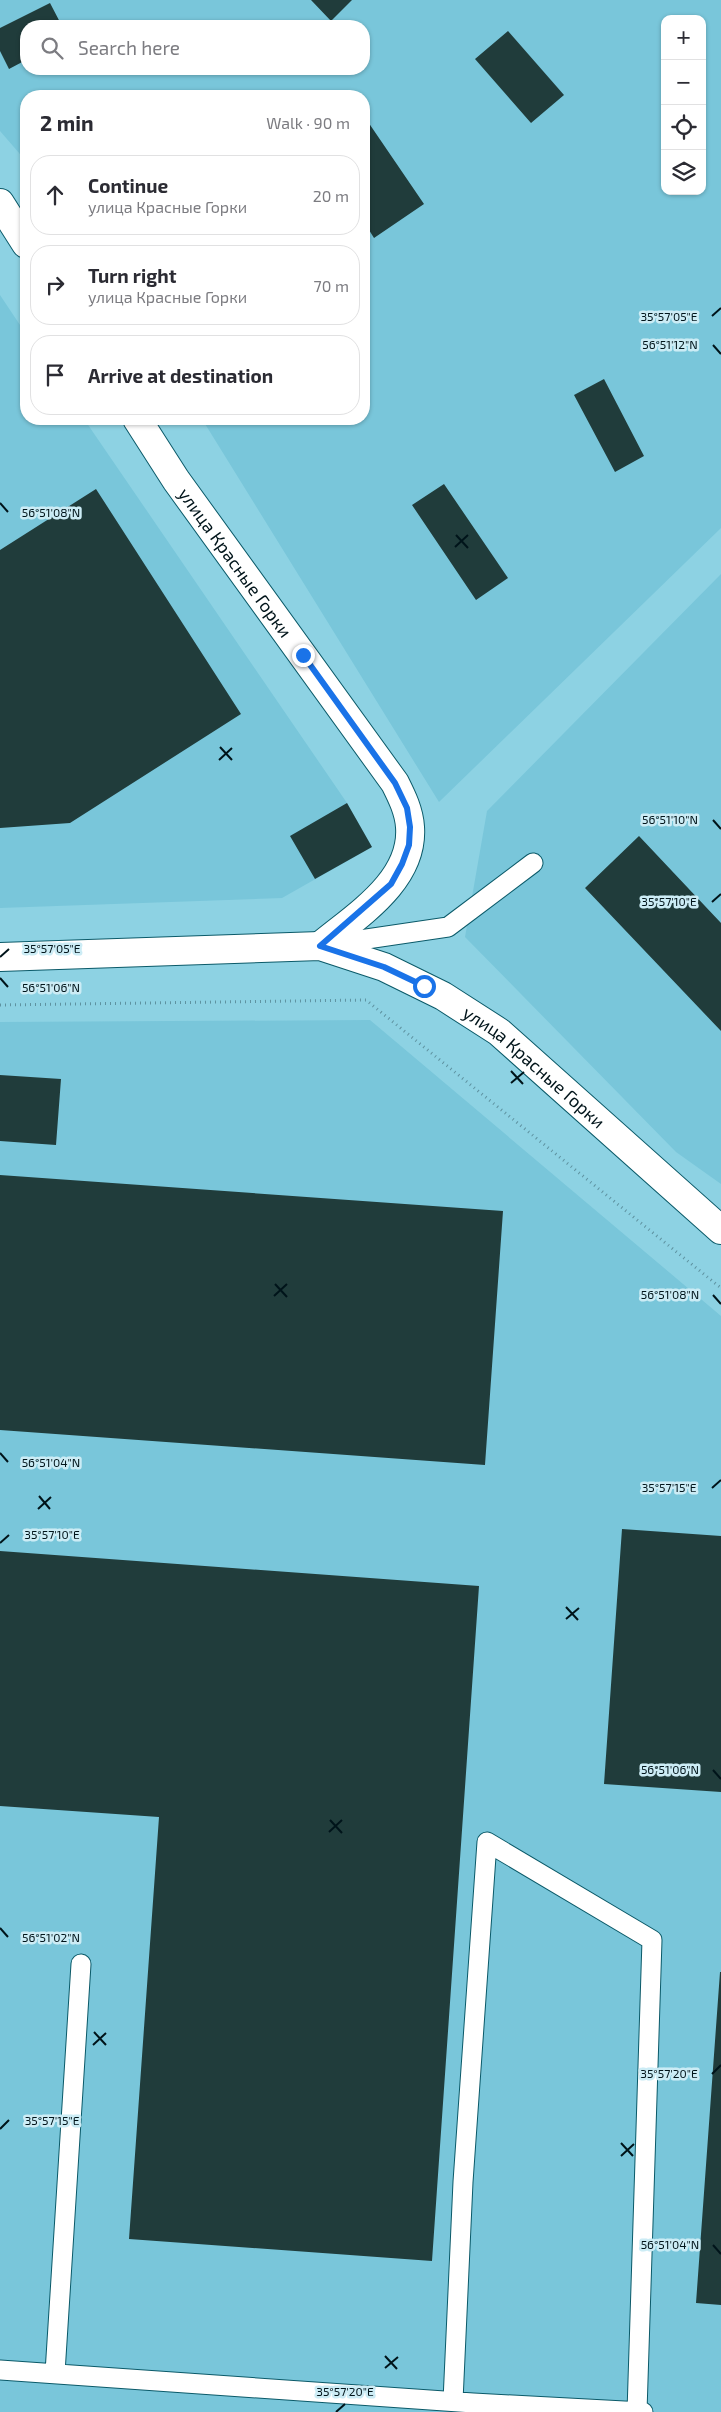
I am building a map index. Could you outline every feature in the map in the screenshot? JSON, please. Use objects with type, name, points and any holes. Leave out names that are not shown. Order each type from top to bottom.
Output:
[{"type":"street","points":[[0,203],[20,235]]},
{"type":"street","name":"улица Красные Горки","points":[[141,425],[176,480],[395,783],[407,808],[410,827],[409,845],[402,864],[391,884],[320,946]]},
{"type":"street","name":"улица Красные Горки","points":[[0,957],[320,946],[363,959],[404,976],[443,996],[481,1019],[721,1230]]},
{"type":"lane","points":[[320,946],[448,927],[533,863]]},
{"type":"lane","points":[[452,2401],[463,2182],[486,1842],[652,1940],[637,2412]]},
{"type":"lane","points":[[55,2373],[81,1964]]},
{"type":"lane","points":[[0,2370],[452,2401],[644,2412]]},
{"type":"path","points":[[0,1004],[366,1000],[721,1288]]},
{"type":"shaded area","points":[[0,0],[721,0],[721,528],[439,802],[206,425],[370,425],[370,90],[20,90],[20,154],[0,131]]},
{"type":"shaded area","points":[[0,295],[20,325],[20,425],[88,425],[347,803],[372,847],[282,898],[0,908]]},
{"type":"shaded area","points":[[721,574],[721,1184],[676,1152],[465,937],[487,811]]},
{"type":"shaded area","points":[[370,1020],[721,1316],[721,2412],[0,2412],[0,1022]]},
{"type":"building","points":[[311,0],[352,0],[332,20]]},
{"type":"building","points":[[50,3],[59,20],[20,20],[20,63],[9,69],[0,51],[0,28]]},
{"type":"building","points":[[508,31],[564,95],[531,123],[475,59]]},
{"type":"building","points":[[370,125],[424,204],[374,238],[370,232]]},
{"type":"building","points":[[604,379],[644,456],[615,472],[574,395]]},
{"type":"building","points":[[444,484],[508,578],[476,600],[412,505]]},
{"type":"building","points":[[96,489],[241,714],[70,823],[0,828],[0,550]]},
{"type":"building","points":[[347,803],[372,847],[315,879],[290,836]]},
{"type":"building","points":[[639,836],[721,923],[721,1031],[585,888]]},
{"type":"building","points":[[0,1075],[61,1079],[56,1145],[0,1141]]},
{"type":"building","points":[[0,1175],[503,1211],[485,1465],[0,1430]]},
{"type":"building","points":[[622,1529],[721,1536],[721,1792],[604,1784]]},
{"type":"building","points":[[0,1551],[479,1586],[432,2261],[129,2239],[159,1817],[0,1806]]},
{"type":"building","points":[[721,1972],[721,2305],[696,2303]]},
{"type":"route","points":[[303,655],[395,783],[407,808],[410,827],[409,845],[402,864],[391,884],[320,946],[384,967],[424,986]]}]
